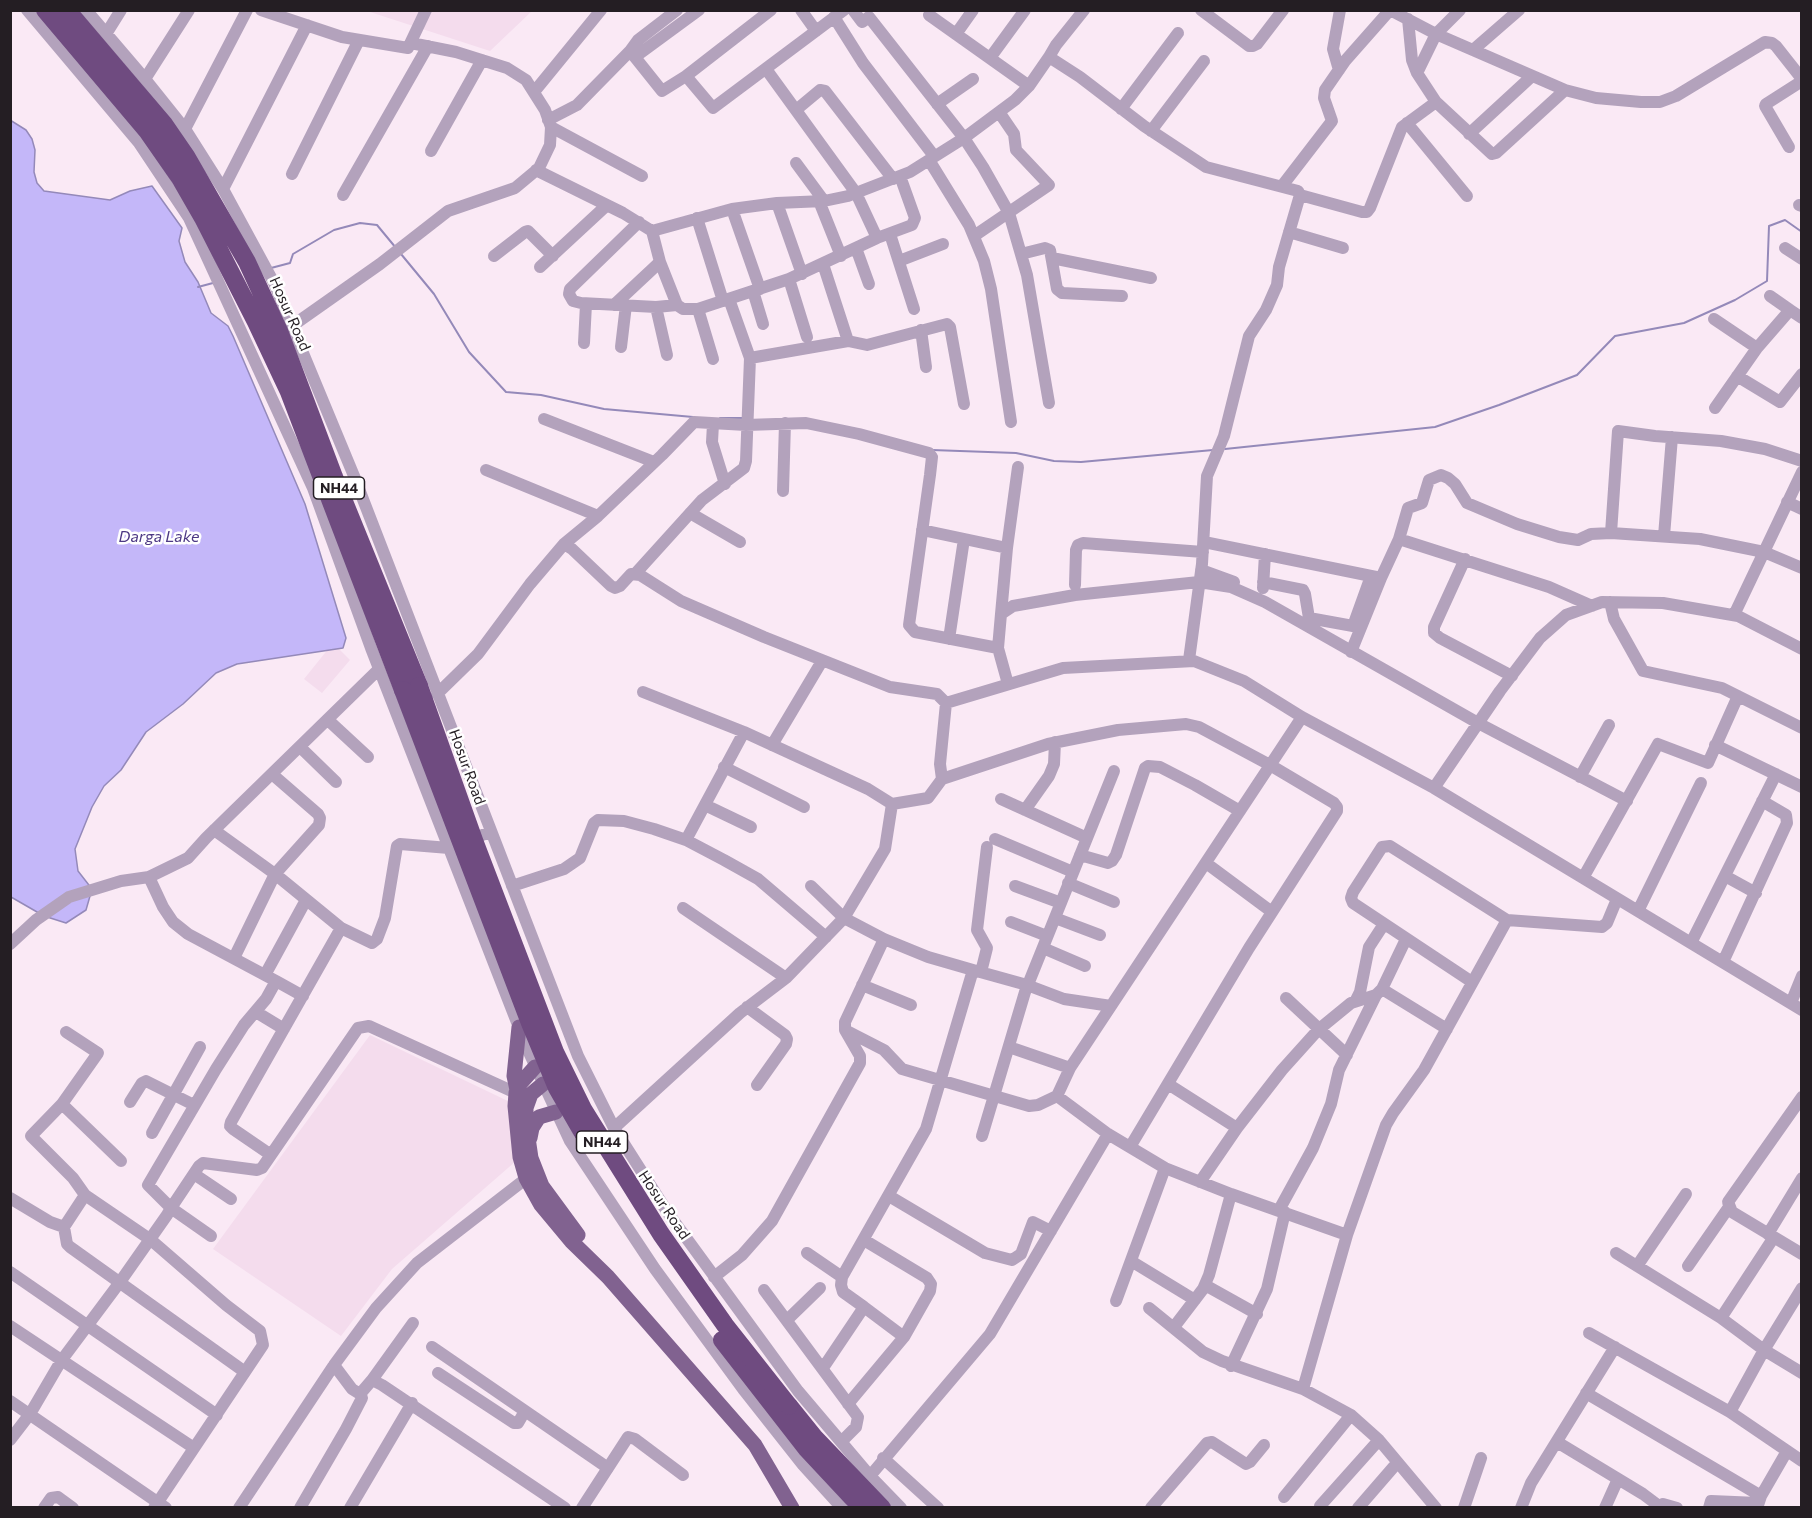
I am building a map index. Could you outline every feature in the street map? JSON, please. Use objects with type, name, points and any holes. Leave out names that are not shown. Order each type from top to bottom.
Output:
[{"type":"highway","name":"Hosur Road","points":[[45,10],[148,132],[180,178],[235,299],[289,392],[475,843],[550,1041],[583,1109],[661,1234],[725,1325],[789,1406],[808,1416],[814,1437],[882,1508]]},
{"type":"highway","name":"Hosur Road","points":[[67,10],[164,123],[254,260],[267,286],[279,331],[411,688],[505,961],[557,1088],[572,1116],[651,1239],[722,1340],[735,1368],[862,1508]]},
{"type":"main road","points":[[519,1027],[514,1076],[516,1091],[514,1106],[520,1156],[531,1175],[541,1205],[571,1241],[608,1277],[755,1445],[792,1508]]},
{"type":"main road","points":[[516,1091],[535,1067]]},
{"type":"main road","points":[[531,1175],[526,1124],[527,1101],[531,1094],[543,1084]]},
{"type":"main road","points":[[528,1145],[535,1122],[544,1114],[556,1112]]},
{"type":"street","points":[[27,10],[139,142],[223,273]]},
{"type":"street","points":[[86,10],[185,129],[223,189],[254,260]]},
{"type":"street","points":[[106,34],[121,10]]},
{"type":"street","points":[[145,79],[189,10]]},
{"type":"street","points":[[185,129],[247,10]]},
{"type":"street","points":[[261,10],[342,37],[408,48],[426,10]]},
{"type":"street","points":[[534,92],[601,10]]},
{"type":"street","points":[[633,54],[638,40],[677,10]]},
{"type":"street","points":[[549,123],[577,105],[633,54],[699,10]]},
{"type":"street","points":[[633,54],[662,91],[686,76],[771,10]]},
{"type":"street","points":[[801,10],[816,31]]},
{"type":"street","points":[[853,10],[862,22],[873,14],[964,138],[1009,213],[1032,299],[1049,403]]},
{"type":"street","points":[[956,34],[973,10]]},
{"type":"street","points":[[990,58],[1025,10]]},
{"type":"street","points":[[652,231],[732,209],[777,203],[822,201],[856,193],[910,172],[964,138],[1015,100],[1029,86],[1056,45],[1084,10]]},
{"type":"street","points":[[1201,10],[1249,46],[1257,44],[1277,12]]},
{"type":"street","points":[[1339,70],[1333,49],[1340,10]]},
{"type":"street","points":[[1281,186],[1332,121],[1324,94],[1339,70],[1390,10],[1436,34],[1565,90],[1596,98],[1641,102],[1660,102],[1676,96],[1768,42],[1776,46],[1802,80],[1765,106],[1789,147]]},
{"type":"street","points":[[1417,73],[1436,34],[1460,10]]},
{"type":"street","points":[[1473,50],[1519,10]]},
{"type":"street","points":[[686,76],[713,108],[839,14],[863,63],[932,158],[974,236],[988,277],[1011,422]]},
{"type":"street","points":[[929,15],[1029,86]]},
{"type":"street","points":[[1408,19],[1412,60],[1417,73],[1436,102],[1492,154],[1496,153],[1565,90]]},
{"type":"street","points":[[223,189],[307,25]]},
{"type":"street","points":[[1120,109],[1178,33]]},
{"type":"street","points":[[292,174],[359,40]]},
{"type":"street","points":[[292,326],[380,264],[448,211],[515,188],[536,170],[550,145],[549,123],[545,110],[526,80],[507,68],[411,43]]},
{"type":"street","points":[[343,195],[428,46]]},
{"type":"street","points":[[1049,57],[1080,77],[1151,131],[1206,167],[1293,188],[1300,195],[1362,212],[1367,212],[1370,208],[1402,127],[1436,102]]},
{"type":"street","points":[[431,151],[482,60]]},
{"type":"street","points":[[1151,131],[1204,61]]},
{"type":"street","points":[[766,69],[856,193],[877,238]]},
{"type":"street","points":[[1469,134],[1532,76]]},
{"type":"street","points":[[937,104],[973,79]]},
{"type":"street","points":[[536,170],[607,205],[652,231],[660,262],[677,305],[683,309],[698,309],[802,274],[914,222],[915,218],[896,178],[825,91],[820,90],[796,110]]},
{"type":"street","points":[[974,236],[1049,185],[1016,150],[1014,134],[999,112]]},
{"type":"street","points":[[549,123],[642,176]]},
{"type":"street","points":[[1407,123],[1467,195]]},
{"type":"street","points":[[796,163],[822,201],[841,256]]},
{"type":"street","points":[[1189,660],[1203,547],[1207,476],[1224,436],[1249,336],[1266,310],[1277,285],[1279,267],[1300,195]]},
{"type":"street","points":[[777,203],[802,274]]},
{"type":"street","points":[[540,267],[607,205]]},
{"type":"street","points":[[732,209],[757,290],[763,324]]},
{"type":"street","points":[[564,544],[611,586],[615,588],[620,586],[631,574],[635,574],[702,500],[744,468],[750,358],[726,300],[697,218]]},
{"type":"street","points":[[639,222],[570,289],[569,294],[573,301],[586,304],[656,307],[677,305]]},
{"type":"street","points":[[494,256],[528,231],[553,256]]},
{"type":"street","points":[[1289,232],[1343,248]]},
{"type":"street","points":[[890,234],[914,309]]},
{"type":"street","points":[[899,261],[943,244]]},
{"type":"street","points":[[856,248],[869,284]]},
{"type":"street","points":[[1021,254],[1048,248],[1058,291],[1122,296]]},
{"type":"street","points":[[1785,248],[1802,259]]},
{"type":"street","points":[[1052,258],[1151,278]]},
{"type":"street","points":[[621,347],[620,305],[660,262]]},
{"type":"street","points":[[824,264],[848,341]]},
{"type":"street","points":[[789,279],[807,337]]},
{"type":"street","points":[[267,286],[292,326],[354,476],[578,1056],[614,1128],[668,1213],[798,1391],[808,1416],[841,1442],[901,1508]]},
{"type":"street","points":[[1770,296],[1802,318]]},
{"type":"street","points":[[235,299],[313,488],[380,669],[519,1027],[570,1141],[655,1269],[735,1368],[803,1465],[843,1508]]},
{"type":"street","points":[[584,343],[586,304]]},
{"type":"street","points":[[656,307],[667,355]]},
{"type":"street","points":[[698,309],[713,359]]},
{"type":"street","points":[[1715,408],[1757,348],[1790,310]]},
{"type":"street","points":[[1714,320],[1757,348]]},
{"type":"street","points":[[750,358],[848,341],[867,345],[946,324],[950,327],[964,404]]},
{"type":"street","points":[[921,330],[926,367]]},
{"type":"street","points":[[1737,376],[1780,402],[1802,374]]},
{"type":"street","points":[[544,419],[654,462]]},
{"type":"street","points":[[437,694],[478,654],[530,584],[564,544],[598,516],[694,422],[713,424],[806,423],[931,455],[909,625],[915,632],[998,648]]},
{"type":"street","points":[[783,491],[785,423]]},
{"type":"street","points":[[713,424],[712,442],[725,484]]},
{"type":"street","points":[[1611,533],[1618,431],[1720,441],[1765,449],[1802,461]]},
{"type":"street","points":[[1664,536],[1672,437]]},
{"type":"street","points":[[1008,684],[998,648],[1007,548],[1018,467]]},
{"type":"street","points":[[486,470],[598,516]]},
{"type":"street","points":[[1734,615],[1802,472]]},
{"type":"street","points":[[1263,582],[1302,590],[1305,594],[1309,618],[1353,626],[1376,577],[1399,539],[1408,508],[1422,503],[1429,480],[1440,475],[1455,484],[1467,502],[1517,524],[1559,537],[1578,540],[1592,534],[1611,533],[1700,539],[1764,552],[1802,568]]},
{"type":"street","points":[[1788,502],[1802,509]]},
{"type":"street","points":[[690,513],[740,542]]},
{"type":"street","points":[[922,530],[1007,548]]},
{"type":"street","points":[[949,639],[964,539]]},
{"type":"street","points":[[1399,539],[1549,587],[1592,606]]},
{"type":"street","points":[[1075,585],[1076,550],[1078,545],[1083,543],[1203,547],[1265,554],[1376,577]]},
{"type":"street","points":[[1001,614],[1012,606],[1200,576],[1259,591],[1262,589],[1265,554]]},
{"type":"street","points":[[1465,559],[1434,627],[1434,633],[1512,675]]},
{"type":"street","points":[[635,574],[681,601],[822,661],[898,689],[937,694],[946,703]]},
{"type":"street","points":[[1200,576],[1256,597],[1478,723],[1627,801]]},
{"type":"street","points":[[1352,652],[1376,577]]},
{"type":"street","points":[[1434,788],[1540,638],[1566,615],[1602,602],[1663,603],[1734,615],[1802,649]]},
{"type":"street","points":[[1610,602],[1614,619],[1643,671],[1722,688],[1802,728]]},
{"type":"street","points":[[946,703],[1063,668],[1158,664],[1189,660],[1244,681],[1302,717],[1434,788],[1796,1006],[1802,976]]},
{"type":"street","points":[[772,745],[822,661]]},
{"type":"street","points":[[10,944],[36,920],[69,897],[121,881],[149,877],[188,858],[380,669]]},
{"type":"street","points":[[643,692],[744,732],[868,789],[892,804],[928,798],[942,779],[1055,742],[1118,730],[1186,724],[1199,727],[1334,803],[1337,811],[1272,912],[1130,1147]]},
{"type":"street","points":[[1583,879],[1658,744],[1708,763],[1738,696]]},
{"type":"street","points":[[942,779],[940,764],[946,703]]},
{"type":"street","points":[[845,1030],[885,1050],[902,1069],[1029,1106],[1038,1105],[1057,1096],[1070,1068],[1302,717]]},
{"type":"street","points":[[328,720],[369,757]]},
{"type":"street","points":[[1580,777],[1610,724]]},
{"type":"street","points":[[686,840],[744,732]]},
{"type":"street","points":[[1025,810],[1049,776],[1054,764],[1055,742]]},
{"type":"street","points":[[1715,745],[1802,787]]},
{"type":"street","points":[[300,747],[336,782]]},
{"type":"street","points":[[1080,855],[1108,863],[1112,861],[1145,768],[1148,766],[1160,767],[1195,784],[1240,812]]},
{"type":"street","points":[[724,767],[804,807]]},
{"type":"street","points":[[982,1136],[1027,985],[1114,771]]},
{"type":"street","points":[[234,958],[274,874],[319,825],[318,814],[272,774]]},
{"type":"street","points":[[1691,943],[1776,774]]},
{"type":"street","points":[[1638,911],[1701,783]]},
{"type":"street","points":[[1001,799],[1087,838]]},
{"type":"street","points":[[1723,962],[1788,818],[1762,801]]},
{"type":"street","points":[[614,1128],[747,1007],[786,978],[844,918],[885,849],[892,804]]},
{"type":"street","points":[[705,805],[751,827]]},
{"type":"street","points":[[440,824],[464,831],[476,826],[486,818]]},
{"type":"street","points":[[512,886],[564,869],[580,858],[594,823],[598,820],[624,821],[686,840],[758,879],[826,937]]},
{"type":"street","points":[[214,830],[274,874],[341,928],[368,943],[377,939],[385,918],[397,846],[400,844],[449,848],[490,831]]},
{"type":"street","points":[[904,1337],[843,1292],[842,1277],[926,1129],[940,1080],[987,948],[978,930],[991,843],[1071,878],[1114,903]]},
{"type":"street","points":[[1472,982],[1353,903],[1351,898],[1382,847],[1390,846],[1507,920],[1602,927],[1607,924],[1617,899]]},
{"type":"street","points":[[457,868],[474,854],[486,851],[498,852]]},
{"type":"street","points":[[1206,863],[1272,912]]},
{"type":"street","points":[[1725,876],[1756,892]]},
{"type":"street","points":[[149,877],[173,922],[188,934],[303,996]]},
{"type":"street","points":[[811,886],[844,918],[884,939],[928,957],[1027,985],[1064,999],[1111,1006]]},
{"type":"street","points":[[1015,886],[1060,903]]},
{"type":"street","points":[[265,975],[306,900]]},
{"type":"street","points":[[682,908],[786,978]]},
{"type":"street","points":[[1055,918],[1100,935]]},
{"type":"street","points":[[1303,1389],[1347,1234],[1386,1125],[1418,1081],[1507,920]]},
{"type":"street","points":[[1011,922],[1085,966]]},
{"type":"street","points":[[1356,1000],[1360,992],[1369,947],[1384,924]]},
{"type":"street","points":[[272,1155],[233,1129],[230,1126],[231,1122],[341,928]]},
{"type":"street","points":[[714,1277],[742,1255],[772,1221],[861,1063],[860,1056],[845,1030],[845,1022],[884,939]]},
{"type":"street","points":[[1232,1366],[1257,1314],[1266,1289],[1282,1211],[1313,1148],[1331,1104],[1339,1070],[1406,939]]},
{"type":"street","points":[[211,1236],[171,1208],[148,1185],[244,1025],[266,999],[276,981]]},
{"type":"street","points":[[862,985],[911,1005]]},
{"type":"street","points":[[1200,1182],[1237,1128],[1282,1070],[1318,1030],[1356,1000],[1379,992],[1447,1029]]},
{"type":"street","points":[[1287,998],[1318,1030],[1347,1055]]},
{"type":"street","points":[[747,1007],[786,1035],[787,1039],[786,1044],[757,1085]]},
{"type":"street","points":[[256,1012],[284,1029]]},
{"type":"street","points":[[10,1440],[30,1414],[61,1361],[151,1240],[194,1174],[204,1163],[258,1170],[262,1168],[358,1028],[369,1026],[516,1091]]},
{"type":"street","points":[[10,1401],[159,1506],[263,1346],[261,1331],[226,1305],[151,1240],[85,1195],[74,1178],[31,1136],[62,1104],[98,1053],[66,1032]]},
{"type":"street","points":[[152,1133],[200,1047]]},
{"type":"street","points":[[1009,1047],[1070,1068]]},
{"type":"street","points":[[130,1102],[142,1083],[146,1081],[194,1105]]},
{"type":"street","points":[[1168,1084],[1237,1128]]},
{"type":"street","points":[[1057,1096],[1108,1134],[1166,1168],[1231,1194],[1347,1234]]},
{"type":"street","points":[[1802,1097],[1728,1202],[1732,1212],[1802,1254]]},
{"type":"street","points":[[62,1104],[121,1161]]},
{"type":"street","points":[[870,1476],[990,1334],[1108,1134]]},
{"type":"street","points":[[1116,1301],[1166,1168]]},
{"type":"street","points":[[194,1174],[231,1199]]},
{"type":"street","points":[[239,1508],[334,1365],[376,1308],[417,1263],[531,1175]]},
{"type":"street","points":[[1721,1318],[1771,1236],[1802,1178]]},
{"type":"street","points":[[1174,1328],[1205,1285],[1231,1194]]},
{"type":"street","points":[[1637,1266],[1686,1194]]},
{"type":"street","points":[[85,1195],[64,1227],[67,1244],[245,1372]]},
{"type":"street","points":[[889,1196],[985,1253],[1012,1260],[1021,1254],[1033,1222],[1051,1231]]},
{"type":"street","points":[[10,1198],[50,1222],[64,1227]]},
{"type":"street","points":[[1688,1266],[1729,1207]]},
{"type":"street","points":[[848,1404],[904,1337],[930,1291],[931,1284],[927,1278],[864,1239]]},
{"type":"street","points":[[807,1253],[842,1277]]},
{"type":"street","points":[[1616,1253],[1721,1318],[1764,1350],[1802,1373]]},
{"type":"street","points":[[1131,1261],[1195,1300]]},
{"type":"street","points":[[10,1272],[217,1415]]},
{"type":"street","points":[[1205,1285],[1257,1314]]},
{"type":"street","points":[[787,1320],[820,1288]]},
{"type":"street","points":[[1730,1413],[1764,1350],[1802,1288]]},
{"type":"street","points":[[764,1290],[858,1417],[858,1422],[841,1442]]},
{"type":"street","points":[[823,1368],[864,1307]]},
{"type":"street","points":[[1149,1308],[1203,1352],[1232,1366],[1303,1389],[1351,1415],[1378,1440],[1436,1508]]},
{"type":"street","points":[[360,1394],[413,1323]]},
{"type":"street","points":[[10,1326],[194,1449]]},
{"type":"street","points":[[1589,1333],[1730,1413],[1802,1461]]},
{"type":"street","points":[[432,1347],[608,1468]]},
{"type":"street","points":[[1521,1508],[1531,1483],[1615,1347]]},
{"type":"street","points":[[300,1508],[362,1398],[352,1389],[334,1365]]},
{"type":"street","points":[[438,1373],[514,1423],[518,1423],[525,1411]]},
{"type":"street","points":[[372,1380],[412,1403],[565,1508]]},
{"type":"street","points":[[1587,1394],[1758,1502]]},
{"type":"street","points":[[350,1508],[412,1403]]},
{"type":"street","points":[[1284,1497],[1351,1415]]},
{"type":"street","points":[[582,1508],[628,1437],[684,1475]]},
{"type":"street","points":[[1320,1506],[1378,1440]]},
{"type":"street","points":[[1151,1508],[1207,1443],[1212,1442],[1246,1464],[1264,1445]]},
{"type":"street","points":[[1557,1442],[1618,1479],[1658,1507],[1663,1504],[1677,1508]]},
{"type":"street","points":[[1758,1502],[1787,1451]]},
{"type":"street","points":[[883,1458],[938,1508]]},
{"type":"street","points":[[1464,1508],[1481,1458]]},
{"type":"street","points":[[1358,1508],[1397,1463]]},
{"type":"street","points":[[1605,1508],[1618,1479]]},
{"type":"street","points":[[44,1508],[51,1498],[58,1497],[73,1508]]},
{"type":"street","points":[[1709,1508],[1711,1501],[1758,1502]]},
{"type":"shaded area","points":[[367,11],[532,11],[490,51]]},
{"type":"shaded area","points":[[333,643],[350,660],[322,693],[304,679]]},
{"type":"shaded area","points":[[370,1035],[512,1103],[516,1161],[392,1269],[341,1336],[213,1249]]},
{"type":"water","name":"Darga Lake","points":[[10,120],[26,130],[32,139],[35,150],[34,172],[37,183],[44,191],[110,200],[130,191],[152,186],[182,228],[179,241],[185,262],[198,282],[211,313],[228,326],[233,336],[305,504],[346,638],[343,648],[237,664],[216,673],[183,704],[146,732],[121,770],[104,786],[92,807],[75,849],[78,871],[92,889],[86,910],[66,923],[44,916],[11,897]]},
{"type":"waterway","points":[[1225,449],[1435,427],[1499,405],[1577,375],[1615,336],[1684,323],[1735,300],[1767,281],[1769,226],[1785,220],[1802,232]]},
{"type":"waterway","points":[[271,268],[290,263],[293,254],[334,230],[360,223],[377,225],[396,248]]},
{"type":"waterway","points":[[401,254],[434,294],[469,352],[506,392],[541,395],[604,409],[693,417]]},
{"type":"waterway","points":[[198,287],[213,283]]},
{"type":"waterway","points":[[720,418],[744,418]]},
{"type":"waterway","points":[[932,450],[1016,453],[1054,461],[1081,462],[1213,450]]}]
